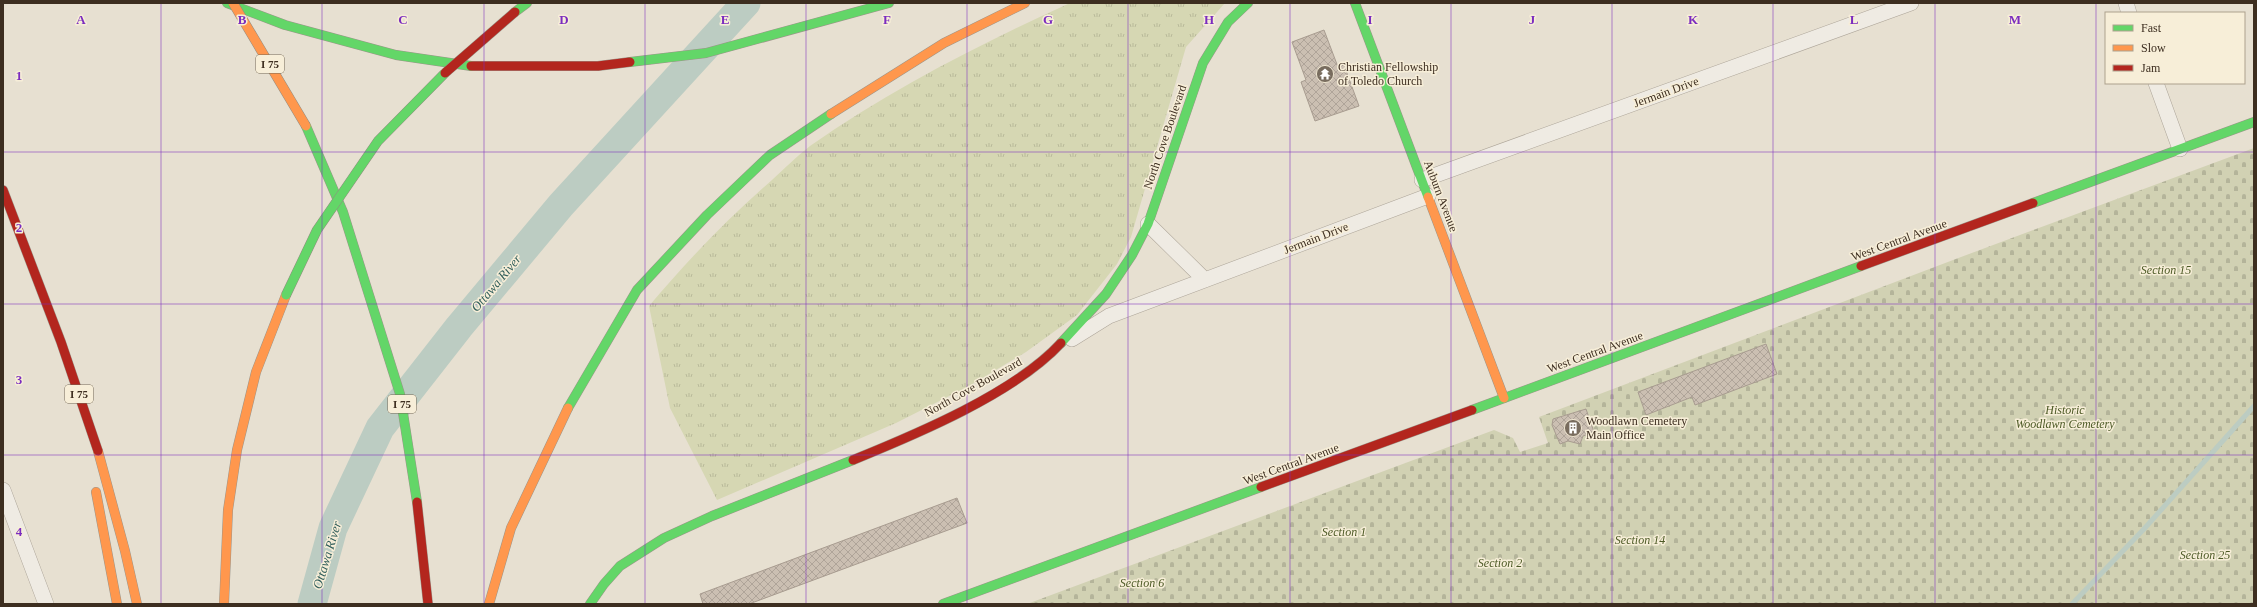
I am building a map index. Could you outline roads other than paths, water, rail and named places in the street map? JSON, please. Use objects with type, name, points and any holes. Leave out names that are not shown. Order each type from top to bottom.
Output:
[{"type":"main road","points":[[227,3],[285,25],[396,55],[481,66],[598,66],[706,53],[840,18],[889,3]]},
{"type":"main road","name":"I 75","points":[[233,3],[306,126],[343,212],[368,289],[400,394],[420,524],[428,604]]},
{"type":"main road","points":[[224,604],[228,510],[237,450],[256,372],[286,295],[317,230],[378,141],[430,86],[527,3]]},
{"type":"main road","points":[[489,604],[511,528],[544,455],[575,394],[637,290],[707,215],[770,155],[857,96],[944,43],[1025,3]]},
{"type":"main road","name":"North Cove Boulevard","points":[[590,604],[601,587],[620,566],[652,544],[733,508],[909,436],[998,390],[1035,367],[1056,349],[1100,303],[1124,272],[1148,224],[1203,63],[1228,22],[1248,3]]},
{"type":"main road","name":"Auburn Avenue","points":[[1355,3],[1504,398]]},
{"type":"main road","name":"West Central Avenue","points":[[943,604],[2254,122]]},
{"type":"main road","name":"I 75","points":[[3,190],[42,287],[76,382],[128,557],[138,604]]},
{"type":"main road","points":[[3,195],[56,356]]},
{"type":"main road","points":[[93,480],[118,604]]},
{"type":"street","name":"Jermain Drive","points":[[1422,180],[1911,3]]},
{"type":"street","points":[[2156,84],[2180,149]]},
{"type":"street","name":"Jermain Drive","points":[[1056,349],[1108,316],[1428,196]]},
{"type":"street","points":[[1148,224],[1205,280]]},
{"type":"street","points":[[3,490],[46,604]]},
{"type":"waterway","name":"Ottawa River","points":[[312,604],[333,528],[380,428],[459,327],[561,205],[746,3]]},
{"type":"waterway","points":[[2072,604],[2144,529],[2254,406]]},
{"type":"place","name":"Christian Fellowship of Toledo Church","points":[[1325,74]]},
{"type":"place","name":"Woodlawn Cemetery Main Office","points":[[1573,428]]},
{"type":"park label","name":"Section 15","points":[[2166,270]]},
{"type":"park label","name":"Historic Woodlawn Cemetery","points":[[2065,417]]},
{"type":"park label","name":"Section 1","points":[[1344,532]]},
{"type":"park label","name":"Section 14","points":[[1640,540]]},
{"type":"park label","name":"Section 25","points":[[2205,555]]},
{"type":"park label","name":"Section 2","points":[[1500,563]]},
{"type":"park label","name":"Section 6","points":[[1142,583]]}]
